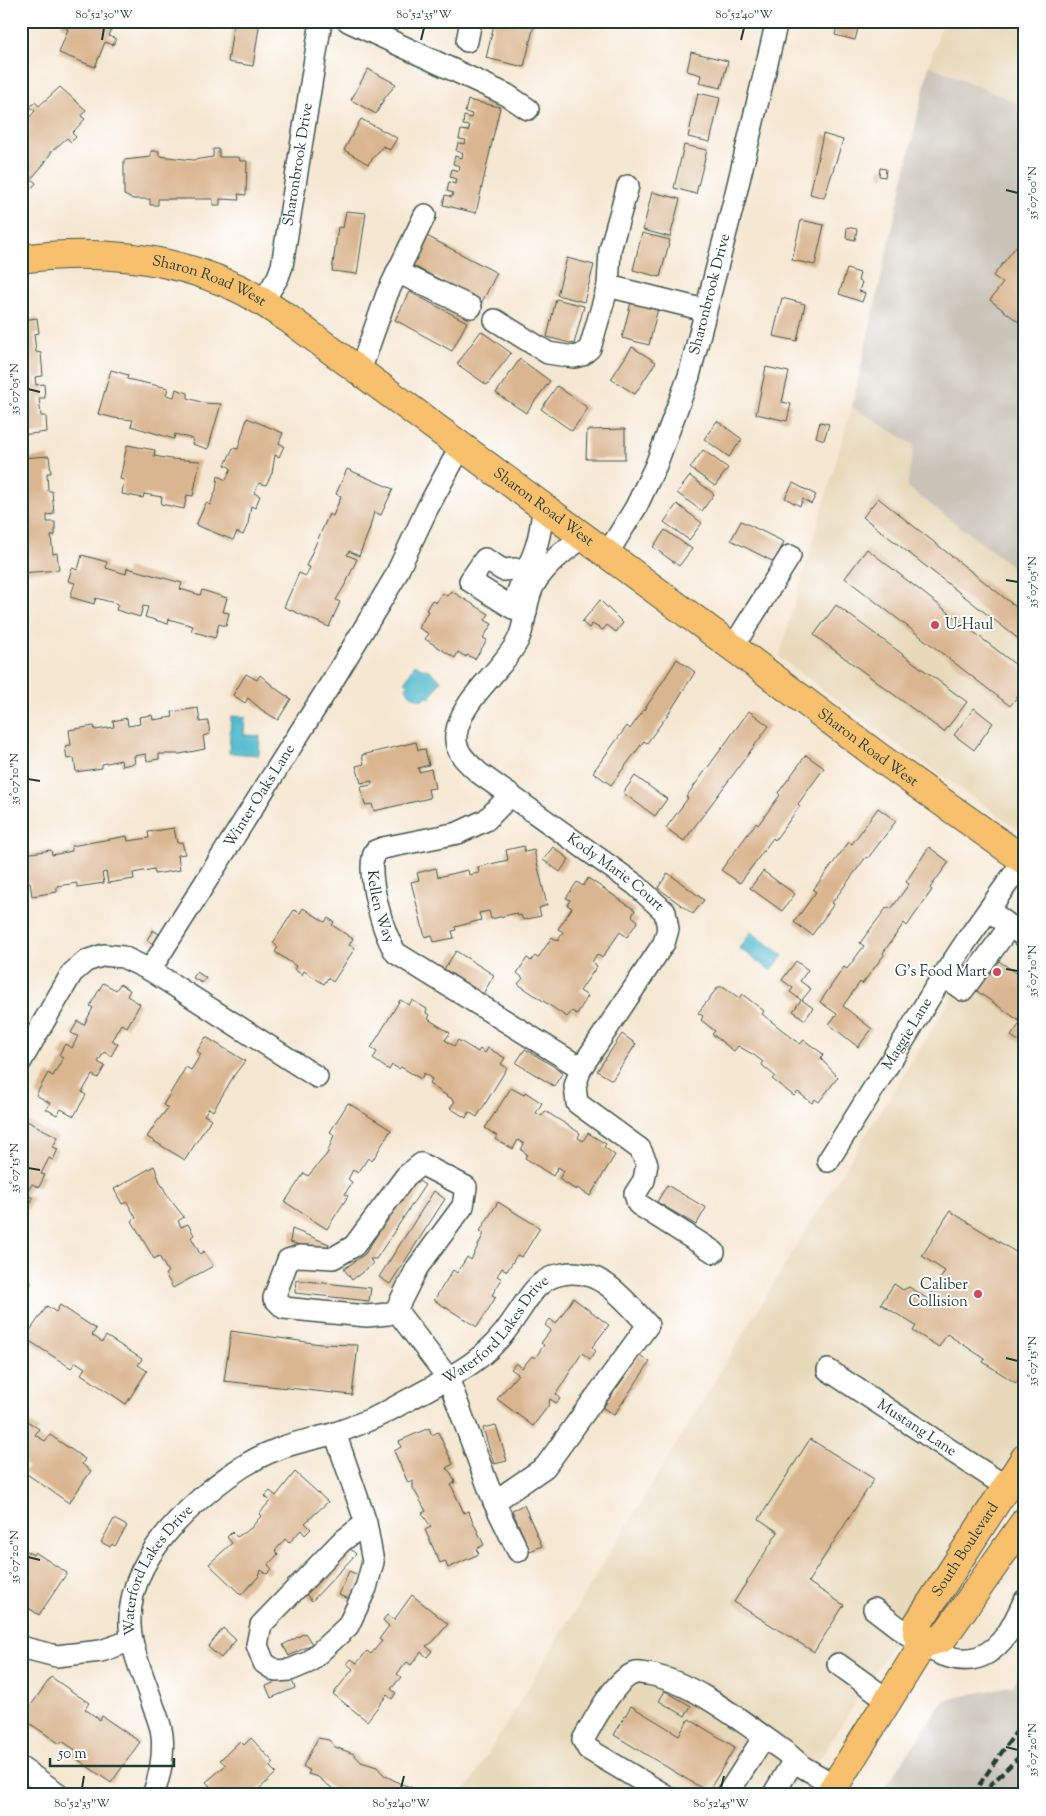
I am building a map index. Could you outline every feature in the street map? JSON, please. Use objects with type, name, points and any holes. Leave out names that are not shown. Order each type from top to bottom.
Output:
[{"type":"main road","name":"Sharon Road West","points":[[21,260],[81,254],[145,260],[203,273],[235,286],[289,319],[879,757],[1024,860]]},
{"type":"main road","name":"South Boulevard","points":[[1025,1458],[1005,1486],[918,1623],[917,1634],[923,1644],[943,1638],[1025,1521]]},
{"type":"main road","points":[[832,1790],[923,1644]]},
{"type":"street","name":"Sharonbrook Drive","points":[[262,303],[278,277],[282,266],[321,21]]},
{"type":"street","points":[[348,21],[507,95],[528,109]]},
{"type":"street","name":"Sharonbrook Drive","points":[[607,554],[636,507],[660,457],[689,376],[734,201],[777,21]]},
{"type":"street","points":[[495,320],[548,353],[574,357],[582,356],[590,348],[608,286],[610,250],[628,186]]},
{"type":"street","points":[[360,371],[387,294],[425,215]]},
{"type":"street","points":[[397,272],[471,307]]},
{"type":"street","points":[[608,286],[705,310]]},
{"type":"street","name":"Winter Oaks Lane","points":[[150,970],[328,688],[394,579],[427,508],[461,446]]},
{"type":"street","name":"Kody Marie Court","points":[[543,508],[540,535],[530,578],[528,600],[512,606],[519,638],[508,656],[466,708],[456,736],[458,748],[465,760],[479,773],[636,885],[665,912],[668,929],[664,943],[581,1068],[575,1086],[577,1103],[640,1149],[647,1164],[644,1180],[635,1194],[638,1204],[714,1252]]},
{"type":"street","name":"Kody Marie Court","points":[[530,578],[546,567],[561,552],[583,538]]},
{"type":"street","points":[[733,647],[790,556]]},
{"type":"street","points":[[512,606],[470,582],[484,559],[502,570],[515,569],[530,578]]},
{"type":"street","points":[[502,570],[512,606]]},
{"type":"street","name":"Kellen Way","points":[[511,795],[486,820],[458,833],[375,851],[372,858],[371,880],[390,943],[396,953],[581,1068]]},
{"type":"street","name":"Maggie Lane","points":[[828,1161],[943,976],[1024,860]]},
{"type":"street","points":[[943,976],[963,990],[1017,931],[988,910]]},
{"type":"street","points":[[21,1061],[72,973],[86,961],[104,955],[123,957],[150,970],[317,1077]]},
{"type":"street","points":[[421,1164],[466,1187],[463,1206],[417,1268],[396,1310],[388,1314],[367,1316],[322,1312],[284,1308],[274,1298],[288,1260],[300,1256],[333,1258],[354,1246],[406,1176],[421,1164]]},
{"type":"street","name":"Waterford Lakes Drive","points":[[153,1795],[162,1757],[162,1735],[130,1641],[129,1609],[141,1572],[160,1541],[188,1511],[223,1480],[249,1462],[276,1449],[335,1433],[372,1419],[473,1363],[495,1343],[514,1320],[532,1291],[543,1281],[558,1275],[580,1273],[596,1278],[617,1293],[648,1325],[545,1467],[494,1502]]},
{"type":"street","points":[[396,1310],[448,1378],[494,1502],[518,1551]]},
{"type":"street","name":"Mustang Lane","points":[[828,1370],[1005,1486]]},
{"type":"street","points":[[335,1433],[366,1523],[373,1562],[366,1588],[348,1626],[309,1662],[290,1670],[276,1671],[264,1664],[257,1645],[261,1625],[341,1542],[366,1523]]},
{"type":"street","points":[[874,1609],[938,1653],[954,1659],[972,1660],[990,1652],[1007,1633],[1025,1600]]},
{"type":"street","points":[[21,1648],[56,1656],[101,1650],[130,1641]]},
{"type":"street","points":[[838,1664],[888,1700]]},
{"type":"street","points":[[665,1795],[588,1749],[583,1740],[606,1700],[620,1682],[636,1673],[663,1677],[689,1687],[764,1737],[832,1790]]},
{"type":"street","points":[[727,1795],[764,1737]]},
{"type":"street","points":[[773,1795],[794,1760]]},
{"type":"street","points":[[21,1768],[60,1795]]},
{"type":"shaded area","points":[[943,21],[1025,21],[1025,106],[929,65]]},
{"type":"shaded area","points":[[929,65],[1025,106],[1025,576],[907,487],[914,445],[852,407]]},
{"type":"shaded area","points":[[852,407],[914,445],[907,488],[1025,576],[1025,834],[892,741],[779,657]]},
{"type":"shaded area","points":[[1015,897],[1025,905],[1025,1435],[797,1795],[463,1795],[805,1232]]},
{"type":"shaded area","points":[[1025,1661],[1025,1795],[880,1795],[944,1700],[1014,1685]]},
{"type":"water","points":[[415,664],[423,669],[430,670],[441,680],[430,698],[426,696],[423,700],[415,697],[406,688],[409,684],[405,682]]},
{"type":"water","points":[[231,716],[245,717],[244,735],[260,736],[259,755],[229,753]]},
{"type":"water","points":[[751,932],[783,955],[771,971],[739,948]]},
{"type":"building","points":[[63,21],[115,21],[109,36],[116,39],[113,45],[105,42],[95,67],[59,53],[68,29],[61,26]]},
{"type":"building","points":[[234,21],[260,21],[253,66],[228,62]]},
{"type":"building","points":[[495,21],[535,21],[524,67],[486,58]]},
{"type":"building","points":[[662,21],[670,21],[669,28],[661,27]]},
{"type":"building","points":[[838,21],[860,21],[855,40],[835,35]]},
{"type":"building","points":[[691,52],[728,61],[721,88],[699,83],[701,75],[687,71]]},
{"type":"building","points":[[368,69],[396,84],[384,99],[376,114],[351,100]]},
{"type":"building","points":[[60,87],[86,110],[81,116],[85,119],[72,133],[76,137],[71,142],[67,138],[52,151],[31,179],[36,183],[31,189],[27,186],[21,190],[21,133],[25,129],[22,126],[35,111],[30,107],[35,102],[39,106]]},
{"type":"building","points":[[698,93],[720,98],[710,142],[688,137]]},
{"type":"building","points":[[468,100],[500,107],[476,213],[443,205],[445,195],[452,197],[453,193],[447,191],[449,182],[455,184],[456,179],[450,177],[452,169],[459,171],[460,166],[453,164],[455,156],[462,158],[463,153],[456,151],[458,143],[465,144],[466,140],[459,139],[461,130],[468,131],[470,126],[463,125],[464,116],[471,118],[472,114],[465,112]]},
{"type":"building","points":[[361,119],[397,138],[390,150],[383,146],[368,164],[344,150]]},
{"type":"building","points":[[823,134],[843,140],[824,198],[810,194]]},
{"type":"building","points":[[684,145],[707,150],[696,194],[674,188]]},
{"type":"building","points":[[213,149],[219,149],[219,157],[239,157],[240,161],[247,161],[246,195],[238,194],[239,200],[220,199],[220,205],[213,205],[213,199],[158,199],[158,205],[150,205],[150,199],[133,199],[124,195],[124,160],[151,157],[151,151],[159,151],[159,156],[193,160],[213,157]]},
{"type":"building","points":[[880,168],[886,169],[885,177],[879,176]]},
{"type":"building","points":[[652,192],[680,199],[670,237],[643,230]]},
{"type":"building","points":[[346,211],[366,213],[357,274],[332,271],[338,227],[343,228]]},
{"type":"building","points":[[801,220],[824,225],[815,265],[792,260]]},
{"type":"building","points":[[847,227],[857,229],[855,240],[846,238]]},
{"type":"building","points":[[642,233],[670,240],[660,277],[633,270]]},
{"type":"building","points":[[425,235],[497,273],[482,302],[410,264]]},
{"type":"building","points":[[1025,235],[1025,327],[990,300],[1003,283],[993,276]]},
{"type":"building","points":[[567,258],[594,265],[584,302],[557,295]]},
{"type":"building","points":[[847,269],[860,273],[858,281],[862,282],[859,291],[865,293],[862,302],[839,294]]},
{"type":"building","points":[[410,292],[467,322],[452,351],[395,320]]},
{"type":"building","points":[[782,298],[805,304],[797,341],[773,336]]},
{"type":"building","points":[[556,299],[584,306],[574,344],[547,337]]},
{"type":"building","points":[[631,302],[658,308],[649,345],[622,338]]},
{"type":"building","points":[[37,318],[39,333],[34,334],[36,352],[41,353],[43,376],[35,377],[36,385],[44,384],[45,398],[39,398],[41,416],[46,416],[47,432],[21,435],[21,320]]},
{"type":"building","points":[[481,331],[511,353],[487,385],[457,364]]},
{"type":"building","points":[[632,347],[656,362],[635,394],[611,379]]},
{"type":"building","points":[[520,359],[550,381],[526,413],[496,393]]},
{"type":"building","points":[[766,367],[789,372],[782,402],[791,404],[787,421],[756,414]]},
{"type":"building","points":[[111,370],[128,375],[127,379],[168,388],[166,395],[174,397],[176,389],[188,393],[188,398],[204,403],[221,404],[208,449],[192,444],[193,439],[175,434],[174,439],[131,426],[133,420],[98,414]]},
{"type":"building","points":[[557,386],[588,408],[572,431],[541,409]]},
{"type":"building","points":[[247,418],[283,433],[279,443],[284,446],[279,457],[275,455],[272,473],[266,485],[259,483],[254,493],[260,496],[255,508],[251,506],[248,524],[243,535],[237,532],[233,540],[196,525],[206,503],[210,505],[216,490],[218,476],[226,480],[231,468],[225,465],[233,448],[238,449]]},
{"type":"building","points":[[717,421],[742,439],[729,457],[704,439]]},
{"type":"building","points":[[820,422],[829,424],[824,440],[816,437]]},
{"type":"building","points":[[625,429],[625,459],[586,459],[587,430]]},
{"type":"building","points":[[127,445],[155,450],[154,456],[200,461],[193,496],[187,495],[184,509],[161,504],[162,497],[144,494],[143,498],[122,494],[124,480],[120,479]]},
{"type":"building","points":[[703,450],[728,468],[715,486],[690,468]]},
{"type":"building","points":[[49,456],[51,473],[47,473],[48,491],[52,491],[54,514],[47,515],[47,522],[55,522],[55,535],[51,536],[53,554],[57,553],[59,570],[21,573],[21,458]]},
{"type":"building","points":[[347,469],[393,489],[381,515],[374,512],[359,556],[349,551],[347,555],[357,559],[336,600],[340,602],[329,627],[284,607],[299,573],[306,576],[310,567],[306,566],[329,514],[333,516],[341,496],[336,494]]},
{"type":"building","points":[[690,476],[714,494],[702,511],[677,493]]},
{"type":"building","points":[[793,483],[816,495],[811,504],[803,499],[800,506],[785,498]]},
{"type":"building","name":"U-Haul","points":[[878,498],[1025,614],[1025,644],[863,517]]},
{"type":"building","points":[[677,504],[702,523],[689,540],[664,522]]},
{"type":"building","points":[[741,521],[784,542],[774,562],[731,540]]},
{"type":"building","points":[[665,530],[692,549],[679,566],[653,547]]},
{"type":"building","name":"U-Haul","points":[[867,549],[1025,672],[1025,694],[1021,692],[1010,706],[845,578]]},
{"type":"building","points":[[82,555],[107,562],[106,568],[126,574],[127,568],[182,583],[180,589],[200,595],[202,590],[227,598],[223,612],[229,613],[226,626],[219,624],[215,638],[191,631],[193,626],[169,619],[168,624],[145,617],[148,607],[143,606],[140,617],[116,610],[118,604],[96,598],[94,604],[70,597],[75,583],[68,581],[72,568],[78,570]]},
{"type":"building","points":[[451,591],[489,614],[485,620],[492,624],[483,638],[487,640],[475,659],[467,655],[466,657],[458,652],[455,658],[425,639],[429,634],[419,628],[432,600],[436,603],[442,593],[447,596]]},
{"type":"building","points":[[600,600],[623,623],[616,632],[607,625],[603,630],[592,624],[589,628],[582,622]]},
{"type":"building","name":"U-Haul","points":[[836,605],[967,702],[944,732],[814,635]]},
{"type":"building","points":[[677,659],[695,672],[647,743],[644,741],[611,785],[593,772],[627,726],[630,729]]},
{"type":"building","points":[[246,674],[257,680],[260,675],[291,699],[278,720],[248,698],[245,703],[233,695]]},
{"type":"building","points":[[198,708],[200,722],[208,721],[210,734],[203,736],[205,749],[180,754],[159,754],[159,759],[147,761],[146,754],[134,756],[135,763],[122,766],[121,760],[102,764],[102,768],[76,772],[74,758],[67,759],[65,746],[71,745],[69,730],[94,726],[95,730],[114,727],[113,721],[127,718],[128,726],[140,724],[139,717],[152,715],[153,720],[173,717],[172,712]]},
{"type":"building","points":[[974,708],[993,723],[974,750],[954,735]]},
{"type":"building","points":[[749,711],[769,726],[684,841],[666,828],[688,798],[686,797]]},
{"type":"building","points":[[416,742],[418,750],[425,749],[429,765],[418,768],[419,772],[431,769],[435,788],[428,789],[430,798],[374,811],[372,804],[365,805],[361,787],[372,785],[372,781],[361,783],[356,766],[364,764],[362,755]]},
{"type":"building","points":[[806,755],[824,768],[798,804],[800,806],[775,840],[773,838],[740,883],[721,870],[756,823],[758,825],[780,795],[778,793]]},
{"type":"building","points":[[635,776],[667,799],[655,816],[623,793]]},
{"type":"building","points":[[878,808],[896,821],[832,903],[834,904],[812,935],[794,922],[816,892],[813,890],[849,842],[852,844]]},
{"type":"building","points":[[174,828],[177,843],[182,842],[185,854],[178,855],[180,870],[155,874],[154,869],[133,873],[134,879],[108,883],[106,872],[102,873],[104,883],[77,887],[77,883],[57,886],[57,892],[32,896],[30,882],[23,883],[21,870],[28,868],[25,854],[51,850],[52,855],[72,851],[71,846],[127,836],[128,841],[149,838],[148,832]]},
{"type":"building","points":[[524,846],[525,852],[534,850],[547,905],[539,908],[541,916],[523,920],[521,915],[518,916],[517,913],[491,919],[489,911],[479,913],[481,920],[455,927],[456,930],[452,931],[454,938],[434,942],[432,935],[425,937],[411,882],[419,880],[417,873],[436,868],[438,877],[468,870],[469,875],[479,873],[478,867],[508,860],[506,850]]},
{"type":"building","points":[[553,847],[569,859],[560,872],[543,860]]},
{"type":"building","points":[[929,847],[949,862],[930,888],[932,890],[907,926],[904,923],[883,953],[884,955],[862,984],[860,982],[843,1006],[872,1029],[858,1047],[829,1024],[837,1014],[820,1002],[844,967],[847,969],[864,946],[860,943],[887,907],[891,909],[909,884],[906,882]]},
{"type":"building","points":[[763,871],[795,894],[782,911],[750,888]]},
{"type":"building","points":[[668,873],[704,900],[693,914],[658,888]]},
{"type":"building","points":[[588,878],[635,910],[632,916],[638,921],[627,937],[620,932],[602,958],[597,954],[592,962],[597,966],[580,991],[588,996],[577,1014],[572,1011],[567,1017],[518,984],[523,978],[517,973],[527,958],[531,961],[535,956],[538,958],[552,937],[558,941],[563,932],[558,929],[572,908],[567,905],[570,900],[566,898],[577,882],[583,886]]},
{"type":"building","points":[[303,908],[325,922],[328,918],[334,922],[332,925],[353,939],[349,945],[355,948],[333,982],[328,978],[324,984],[304,971],[302,975],[294,969],[296,966],[275,952],[278,947],[273,943],[294,910],[300,913]]},
{"type":"building","points":[[153,930],[159,934],[153,944],[147,940]]},
{"type":"building","points":[[456,951],[494,975],[483,994],[444,969]]},
{"type":"building","points":[[993,957],[1025,979],[1025,1045],[1011,1036],[1021,1022],[971,987]]},
{"type":"building","points":[[796,961],[808,970],[800,981],[811,989],[802,1000],[813,1008],[805,1020],[793,1011],[801,1000],[790,992],[793,988],[782,980]]},
{"type":"building","points":[[197,972],[206,978],[202,983],[193,978]]},
{"type":"building","points":[[103,983],[116,990],[120,984],[130,990],[127,996],[140,1004],[127,1027],[121,1024],[112,1040],[118,1044],[111,1056],[104,1052],[98,1062],[105,1066],[98,1078],[92,1075],[82,1092],[86,1095],[74,1116],[61,1109],[57,1115],[46,1109],[50,1103],[36,1095],[48,1073],[53,1076],[63,1058],[59,1055],[65,1044],[72,1048],[78,1036],[71,1033],[78,1021],[84,1025],[93,1008],[90,1006]]},
{"type":"building","points":[[718,987],[724,987],[739,998],[742,994],[764,1011],[762,1014],[800,1044],[804,1040],[823,1054],[821,1059],[838,1077],[819,1102],[815,1099],[812,1103],[798,1092],[794,1096],[772,1079],[775,1076],[754,1055],[738,1046],[734,1051],[712,1034],[715,1031],[701,1020],[703,1016],[698,1013]]},
{"type":"building","points":[[400,1000],[409,1005],[412,1000],[427,1009],[426,1013],[430,1015],[428,1019],[450,1033],[445,1040],[454,1046],[458,1040],[478,1052],[480,1049],[485,1053],[488,1048],[505,1058],[501,1064],[507,1068],[477,1117],[469,1112],[466,1118],[450,1108],[455,1101],[429,1084],[432,1079],[424,1073],[421,1079],[401,1067],[399,1069],[392,1065],[389,1070],[373,1059],[377,1052],[371,1048]]},
{"type":"building","points":[[622,1034],[636,1044],[612,1080],[597,1071]]},
{"type":"building","points":[[206,1037],[245,1061],[213,1111],[209,1108],[204,1115],[211,1119],[185,1160],[147,1137],[168,1108],[163,1105],[186,1067],[191,1070],[201,1054],[197,1051]]},
{"type":"building","points":[[525,1049],[563,1072],[554,1086],[516,1063]]},
{"type":"building","points":[[511,1088],[524,1095],[525,1092],[542,1103],[536,1113],[542,1116],[545,1111],[580,1133],[578,1138],[583,1141],[588,1133],[606,1144],[604,1147],[615,1155],[590,1196],[559,1179],[564,1171],[558,1167],[553,1176],[525,1158],[527,1154],[521,1150],[524,1144],[518,1140],[513,1149],[495,1139],[497,1136],[485,1128]]},
{"type":"building","points":[[348,1103],[391,1130],[372,1161],[368,1158],[358,1173],[353,1170],[348,1179],[352,1182],[345,1194],[348,1196],[327,1229],[285,1202],[304,1173],[308,1176],[327,1154],[334,1135],[330,1132]]},
{"type":"building","points":[[23,1119],[58,1137],[53,1147],[58,1149],[53,1160],[49,1158],[41,1174],[45,1175],[39,1187],[32,1184],[26,1195],[33,1198],[27,1211],[21,1208],[21,1124]]},
{"type":"building","points":[[154,1166],[169,1198],[184,1217],[178,1221],[181,1227],[188,1224],[194,1235],[191,1237],[200,1254],[204,1251],[213,1266],[173,1288],[165,1274],[168,1272],[159,1256],[154,1259],[132,1221],[136,1218],[127,1202],[122,1204],[114,1189]]},
{"type":"building","points":[[413,1177],[425,1185],[376,1259],[370,1259],[373,1264],[352,1280],[344,1269],[365,1254]]},
{"type":"building","points":[[667,1185],[706,1208],[696,1225],[657,1202]]},
{"type":"building","points":[[434,1191],[445,1199],[390,1284],[379,1277]]},
{"type":"building","points":[[498,1202],[540,1228],[522,1257],[517,1255],[507,1271],[502,1268],[497,1276],[502,1279],[492,1295],[496,1297],[477,1327],[434,1300],[453,1270],[457,1273],[467,1257],[471,1260],[484,1233],[480,1231]]},
{"type":"building","name":"Caliber Collision","points":[[950,1211],[1025,1258],[1025,1369],[1016,1383],[983,1362],[985,1359],[947,1334],[939,1347],[913,1331],[916,1326],[881,1304],[894,1284],[903,1290],[909,1287],[928,1299],[945,1271],[922,1256]]},
{"type":"building","points":[[292,1229],[329,1244],[326,1253],[290,1242]]},
{"type":"building","points":[[21,1276],[31,1282],[26,1298],[21,1306]]},
{"type":"building","points":[[296,1280],[371,1288],[369,1301],[295,1293]]},
{"type":"building","points":[[573,1298],[609,1325],[592,1347],[596,1351],[590,1359],[582,1353],[556,1394],[560,1399],[556,1403],[550,1399],[549,1405],[533,1426],[497,1399],[518,1374],[511,1369],[516,1363],[522,1368],[532,1356],[535,1358],[544,1345],[541,1343],[551,1330],[545,1325],[550,1319],[556,1324]]},
{"type":"building","points":[[60,1305],[96,1329],[92,1335],[102,1342],[106,1336],[142,1359],[138,1365],[147,1371],[126,1404],[81,1374],[85,1368],[76,1362],[71,1368],[25,1338],[47,1306],[56,1312]]},
{"type":"building","points":[[231,1331],[320,1344],[358,1345],[352,1395],[224,1381]]},
{"type":"building","points":[[639,1355],[650,1362],[614,1415],[603,1408]]},
{"type":"building","points":[[21,1417],[39,1429],[35,1435],[45,1441],[50,1435],[85,1459],[82,1464],[91,1471],[69,1503],[24,1472],[28,1467],[21,1462]]},
{"type":"building","points":[[496,1425],[507,1461],[494,1464],[483,1428]]},
{"type":"building","points":[[429,1428],[432,1435],[438,1432],[453,1464],[446,1468],[451,1473],[455,1482],[451,1485],[464,1513],[468,1511],[484,1545],[476,1549],[479,1554],[448,1568],[445,1561],[440,1563],[425,1530],[431,1527],[422,1513],[426,1511],[413,1488],[413,1481],[408,1483],[394,1451],[401,1447],[399,1441]]},
{"type":"building","points":[[810,1439],[874,1479],[808,1582],[844,1605],[814,1652],[734,1602],[778,1532],[759,1519]]},
{"type":"building","points":[[295,1472],[328,1502],[305,1523],[311,1529],[305,1535],[301,1530],[289,1543],[285,1539],[275,1551],[278,1554],[268,1565],[272,1569],[267,1574],[261,1570],[259,1576],[241,1595],[209,1564],[232,1543],[227,1537],[232,1532],[237,1537],[251,1528],[261,1516],[259,1514],[270,1501],[265,1496],[270,1491],[276,1496]]},
{"type":"building","points":[[524,1505],[542,1546],[530,1551],[512,1510]]},
{"type":"building","points":[[114,1519],[127,1526],[115,1546],[112,1544],[110,1547],[101,1542]]},
{"type":"building","points":[[346,1545],[356,1554],[312,1601],[303,1591]]},
{"type":"building","points":[[21,1548],[33,1555],[35,1552],[67,1573],[39,1615],[21,1603]]},
{"type":"building","points":[[349,1571],[361,1576],[352,1600],[339,1595]]},
{"type":"building","points":[[412,1595],[448,1624],[432,1643],[426,1646],[432,1651],[427,1657],[421,1652],[411,1665],[407,1662],[397,1674],[401,1677],[391,1689],[396,1693],[392,1699],[387,1695],[367,1721],[333,1694],[353,1669],[347,1664],[351,1659],[357,1663],[367,1651],[371,1654],[382,1641],[379,1639],[389,1626],[383,1620],[387,1615],[394,1620]]},
{"type":"building","points":[[223,1628],[236,1640],[221,1658],[208,1647]]},
{"type":"building","points":[[305,1633],[312,1644],[289,1656],[283,1645]]},
{"type":"building","points":[[290,1676],[295,1688],[271,1698],[266,1686]]},
{"type":"building","points":[[51,1677],[89,1703],[85,1709],[100,1720],[102,1716],[140,1742],[111,1783],[73,1756],[77,1751],[62,1741],[60,1744],[22,1718]]},
{"type":"building","points":[[665,1691],[691,1706],[685,1716],[659,1701]]},
{"type":"building","points":[[631,1706],[679,1735],[689,1719],[735,1747],[708,1792],[614,1735]]},
{"type":"building","points":[[251,1738],[274,1763],[270,1767],[276,1773],[253,1795],[249,1793],[248,1795],[196,1795],[210,1786],[206,1782],[226,1765],[220,1760],[240,1741],[244,1745]]},
{"type":"building","points":[[318,1738],[329,1740],[335,1747],[354,1754],[361,1762],[377,1767],[384,1775],[411,1787],[409,1791],[416,1795],[343,1795],[318,1777],[308,1774],[310,1771],[303,1766]]},
{"type":"tram line","points":[[1010,1795],[1025,1775]]},
{"type":"railway","points":[[972,1795],[1025,1719]]},
{"type":"railway","points":[[980,1795],[1025,1751]]},
{"type":"place","name":"U-Haul","points":[[935,625]]},
{"type":"place","name":"G's Food Mart","points":[[997,972]]},
{"type":"place","name":"Caliber Collision","points":[[978,1294]]}]
